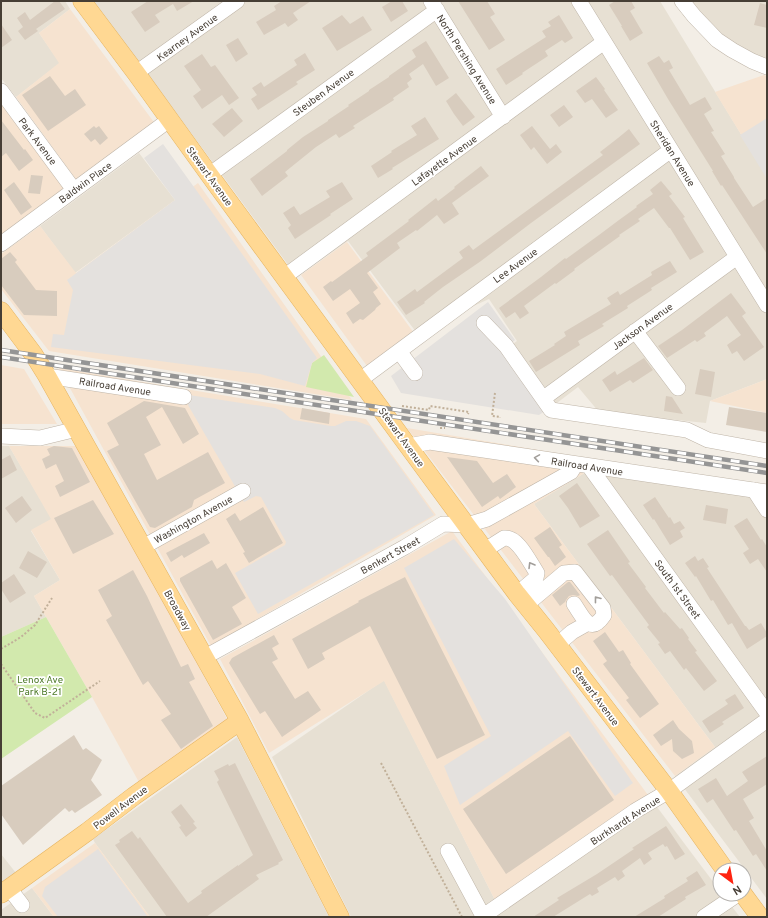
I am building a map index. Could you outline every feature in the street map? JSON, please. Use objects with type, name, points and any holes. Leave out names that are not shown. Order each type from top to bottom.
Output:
[{"type":"main road","name":"Stewart Avenue","points":[[82,1],[408,446],[522,599],[669,791],[719,862]]},
{"type":"main road","name":"Broadway","points":[[1,311],[34,355],[47,376],[205,657],[240,721],[340,917]]},
{"type":"main road","name":"Powell Avenue","points":[[5,891],[134,796],[240,721]]},
{"type":"main road","points":[[749,902],[760,917]]},
{"type":"street","name":"Kearney Avenue","points":[[136,73],[237,1]]},
{"type":"street","name":"Sheridan Avenue","points":[[579,1],[767,305]]},
{"type":"street","points":[[682,1],[717,40],[752,61],[767,67]]},
{"type":"street","name":"North Pershing Avenue","points":[[434,6],[503,117]]},
{"type":"street","name":"Steuben Avenue","points":[[209,175],[434,6]]},
{"type":"street","name":"Lafayette Avenue","points":[[284,277],[604,42]]},
{"type":"street","name":"Park Avenue","points":[[1,92],[74,190]]},
{"type":"street","name":"Baldwin Place","points":[[1,244],[169,120]]},
{"type":"street","name":"Lee Avenue","points":[[360,380],[671,150]]},
{"type":"street","name":"Jackson Avenue","points":[[548,395],[737,257]]},
{"type":"street","points":[[484,323],[506,346],[551,410],[687,430],[708,440],[767,451]]},
{"type":"street","points":[[635,331],[678,388]]},
{"type":"street","points":[[408,344],[415,373]]},
{"type":"street","name":"Railroad Avenue","points":[[47,376],[184,397]]},
{"type":"street","points":[[1,436],[40,438],[77,429]]},
{"type":"street","name":"Railroad Avenue","points":[[408,446],[430,442],[760,491]]},
{"type":"street","name":"Benkert Street","points":[[205,657],[443,524],[467,525],[486,519],[582,465]]},
{"type":"street","name":"South 1st Street","points":[[582,465],[767,713]]},
{"type":"street","name":"Washington Avenue","points":[[143,547],[243,491]]},
{"type":"street","points":[[760,491],[767,510]]},
{"type":"street","points":[[485,550],[506,537],[514,541],[521,548],[537,573],[536,578],[522,599]]},
{"type":"street","points":[[522,599],[545,589],[564,573],[575,572],[603,608],[604,615],[599,622],[593,625],[588,623],[574,604]]},
{"type":"street","points":[[557,645],[572,632],[588,623]]},
{"type":"street","name":"Burkhardt Avenue","points":[[482,917],[635,812],[669,791],[767,720]]},
{"type":"street","points":[[448,851],[482,917]]},
{"type":"street","points":[[5,891],[22,905]]},
{"type":"street","points":[[704,917],[726,902]]},
{"type":"path","points":[[495,393],[492,416],[500,418]]},
{"type":"path","points":[[402,406],[434,411]]},
{"type":"path","points":[[429,410],[430,406],[469,412],[468,414]]},
{"type":"path","points":[[440,428],[445,428]]},
{"type":"path","points":[[1,649],[21,637],[35,625],[52,598]]},
{"type":"path","points":[[1,664],[34,713],[45,718],[100,681]]},
{"type":"path","points":[[381,763],[462,917]]},
{"type":"shaded area","points":[[1,1],[65,1],[70,9],[39,33],[60,63],[16,97],[1,78]]},
{"type":"shaded area","points":[[94,1],[660,1],[767,177],[767,379],[710,401],[706,423],[599,412],[578,387],[553,406],[510,346],[517,341],[489,299],[416,332],[348,241],[297,277]]},
{"type":"shaded area","points":[[684,1],[767,1],[767,64],[719,39]]},
{"type":"shaded area","points":[[70,9],[156,125],[77,181],[16,97],[59,63],[39,33]]},
{"type":"shaded area","points":[[764,75],[767,76],[767,177],[715,92]]},
{"type":"shaded area","points":[[1,102],[65,190],[1,236]]},
{"type":"shaded area","points":[[767,118],[767,179],[740,135]]},
{"type":"shaded area","points":[[163,144],[317,358],[312,363],[305,386],[260,374],[51,347],[53,334],[64,335],[73,290],[67,280],[175,200],[144,158]]},
{"type":"shaded area","points":[[139,153],[175,200],[75,273],[40,226]]},
{"type":"shaded area","points":[[198,183],[352,400],[49,351],[1,289],[1,254],[40,226],[76,273]]},
{"type":"shaded area","points":[[347,242],[414,333],[367,366],[301,275]]},
{"type":"shaded area","points":[[488,302],[515,340],[508,346],[551,407],[539,415],[401,393],[391,376]]},
{"type":"shaded area","points":[[1,365],[24,369],[57,424],[1,424]]},
{"type":"shaded area","points":[[59,368],[366,419],[436,515],[211,646]]},
{"type":"shaded area","points":[[767,379],[767,413],[710,401]]},
{"type":"shaded area","points":[[189,395],[275,408],[282,411],[294,420],[331,426],[335,426],[346,421],[356,421],[370,426],[434,515],[258,614],[235,573],[285,545],[286,542],[261,497],[256,496],[244,502],[188,405]]},
{"type":"shaded area","points":[[407,428],[604,461],[534,504],[715,747],[675,776]]},
{"type":"shaded area","points":[[1,446],[9,446],[52,519],[31,531],[60,580],[34,596],[46,617],[1,637]]},
{"type":"shaded area","points":[[9,446],[79,446],[227,719],[140,784],[34,596],[60,580],[31,530],[51,519]]},
{"type":"shaded area","points":[[604,461],[767,485],[767,899],[752,879],[752,862],[739,862],[675,776],[715,747],[534,504]]},
{"type":"shaded area","points":[[452,531],[648,795],[496,902],[384,681],[269,753],[220,659]]},
{"type":"shaded area","points":[[454,539],[505,599],[633,783],[615,796],[568,731],[460,805],[444,766],[491,736],[404,568]]},
{"type":"shaded area","points":[[384,680],[496,902],[648,795],[712,880],[712,902],[728,902],[740,917],[351,917],[272,757]]},
{"type":"shaded area","points":[[237,737],[329,917],[150,917],[95,843],[93,839]]},
{"type":"shaded area","points":[[95,843],[150,917],[54,917],[32,888]]},
{"type":"shaded area","points":[[98,849],[148,917],[58,917],[42,896],[45,887]]},
{"type":"shaded area","points":[[1,854],[16,873],[1,884]]},
{"type":"shaded area","points":[[32,888],[54,917],[1,917],[1,910]]},
{"type":"green space","points":[[324,355],[354,397],[306,387],[312,363]]},
{"type":"green space","name":"Lenox Ave Park B-21","points":[[46,617],[92,697],[1,759],[1,637]]},
{"type":"building","points":[[55,1],[59,1],[65,9],[36,29],[38,31],[25,40],[18,31],[23,27],[17,18],[25,12],[30,20]]},
{"type":"building","points":[[148,1],[194,1],[177,11],[173,4],[155,15],[160,22],[145,32],[131,12]]},
{"type":"building","points":[[282,1],[311,1],[293,13],[298,20],[288,27],[285,23],[264,35],[256,22],[276,10],[274,6]]},
{"type":"building","points":[[392,1],[402,1],[408,11],[391,22],[382,7]]},
{"type":"building","points":[[458,1],[487,1],[495,14],[490,17],[505,40],[489,50]]},
{"type":"building","points":[[615,1],[631,1],[635,8],[630,11],[643,33],[630,41],[609,5]]},
{"type":"building","points":[[760,3],[767,5],[767,28],[754,25]]},
{"type":"building","points":[[342,15],[350,24],[363,16],[372,30],[337,51],[322,28]]},
{"type":"building","points":[[559,15],[573,38],[565,43],[562,40],[545,51],[548,56],[506,85],[496,69],[546,37],[542,31],[551,26],[548,22]]},
{"type":"building","points":[[1,24],[12,40],[1,48]]},
{"type":"building","points":[[238,38],[248,54],[236,62],[226,45]]},
{"type":"building","points":[[426,41],[449,78],[436,86],[423,64],[409,74],[412,79],[407,83],[409,87],[393,98],[394,100],[353,126],[355,128],[339,138],[336,134],[316,147],[285,172],[288,176],[262,196],[250,179],[303,137],[328,121],[416,57],[412,50]]},
{"type":"building","points":[[305,53],[315,70],[296,82],[298,84],[258,110],[251,99],[257,95],[252,88],[261,82],[264,87],[297,65],[294,60]]},
{"type":"building","points":[[202,54],[211,67],[215,65],[239,98],[229,105],[222,95],[202,109],[193,96],[201,90],[184,66]]},
{"type":"building","points":[[659,56],[664,63],[669,60],[673,68],[669,70],[690,105],[705,97],[712,109],[704,114],[714,131],[711,132],[725,154],[721,156],[753,207],[767,198],[767,254],[722,185],[721,186],[647,63]]},
{"type":"building","points":[[50,76],[65,96],[75,89],[86,105],[48,131],[22,95]]},
{"type":"building","points":[[596,77],[618,110],[606,118],[592,99],[585,103],[576,91]]},
{"type":"building","points":[[456,93],[475,117],[463,126],[446,101]]},
{"type":"building","points":[[564,105],[573,117],[559,127],[550,115]]},
{"type":"building","points":[[232,108],[243,121],[224,137],[212,124]]},
{"type":"building","points":[[425,117],[439,139],[378,178],[371,166],[392,152],[391,151],[417,135],[411,126]]},
{"type":"building","points":[[1,120],[33,160],[19,171],[6,153],[1,157]]},
{"type":"building","points":[[94,126],[96,128],[99,126],[108,138],[100,145],[95,139],[91,142],[84,134]]},
{"type":"building","points":[[532,126],[550,149],[556,144],[562,152],[547,164],[534,147],[531,150],[520,135]]},
{"type":"building","points":[[629,129],[640,144],[481,261],[443,287],[424,302],[425,303],[406,315],[397,302],[415,289],[417,292],[463,258],[459,252],[469,245],[473,250],[603,155],[600,152]]},
{"type":"building","points":[[481,166],[489,176],[452,203],[459,214],[444,224],[437,215],[417,231],[416,230],[397,243],[400,248],[367,273],[378,288],[373,292],[381,304],[363,320],[360,319],[353,324],[346,313],[360,303],[350,289],[333,301],[323,287],[368,256],[366,253],[409,221],[408,220],[436,198],[438,201]]},
{"type":"building","points":[[31,175],[43,176],[40,194],[28,193]]},
{"type":"building","points":[[661,181],[672,194],[669,196],[685,217],[683,218],[704,252],[690,260],[670,228],[654,208],[638,219],[640,221],[619,235],[620,236],[574,269],[575,270],[524,306],[529,313],[520,319],[515,312],[506,318],[499,308],[565,258],[566,259],[637,207],[636,206],[653,194],[650,190]]},
{"type":"building","points":[[14,182],[32,207],[21,215],[4,190]]},
{"type":"building","points":[[342,182],[353,199],[295,239],[288,228],[291,225],[283,213],[294,206],[300,215],[330,197],[326,191]]},
{"type":"building","points":[[10,252],[17,260],[15,262],[36,290],[57,291],[57,316],[24,315],[1,285],[1,259]]},
{"type":"building","points":[[670,261],[677,272],[651,288],[652,290],[627,306],[628,308],[602,324],[604,326],[578,341],[580,345],[536,372],[529,361],[555,345],[554,344],[566,336],[564,332],[611,304],[607,298],[618,291],[620,295],[652,275],[651,272]]},
{"type":"building","points":[[731,293],[746,313],[742,316],[764,347],[744,361],[737,351],[732,354],[727,345],[741,335],[727,316],[704,333],[706,336],[697,342],[695,340],[667,358],[658,346]]},
{"type":"building","points":[[644,358],[653,370],[633,383],[630,380],[610,392],[602,380],[615,371],[617,375]]},
{"type":"building","points":[[700,369],[715,372],[711,397],[695,394]]},
{"type":"building","points":[[666,396],[672,397],[683,414],[664,411]]},
{"type":"building","points":[[144,401],[185,408],[199,434],[183,444],[162,407],[146,417],[161,445],[144,454],[157,480],[208,452],[225,483],[194,500],[192,507],[155,528],[150,527],[107,451],[119,445],[107,423]]},
{"type":"building","points":[[729,407],[767,413],[767,432],[726,425]]},
{"type":"building","points":[[302,408],[330,413],[329,424],[300,419]]},
{"type":"building","points":[[54,446],[72,448],[90,482],[60,497],[55,486],[64,481],[56,464],[46,469],[42,459],[50,455],[47,449]]},
{"type":"building","points":[[10,455],[17,470],[1,479],[1,460]]},
{"type":"building","points":[[447,457],[477,461],[493,483],[507,474],[516,487],[500,499],[498,496],[482,507]]},
{"type":"building","points":[[577,483],[600,516],[580,528],[559,496]]},
{"type":"building","points":[[22,496],[32,510],[16,523],[5,508]]},
{"type":"building","points":[[655,497],[674,524],[680,521],[685,528],[680,531],[683,537],[670,545],[654,519],[653,520],[643,505]]},
{"type":"building","points":[[93,500],[114,534],[73,554],[54,518]]},
{"type":"building","points":[[706,505],[728,509],[726,524],[703,520]]},
{"type":"building","points":[[263,507],[283,543],[249,563],[243,553],[245,552],[226,519],[235,513],[240,521]]},
{"type":"building","points":[[747,518],[767,547],[767,572],[758,559],[750,564],[743,553],[749,549],[734,526]]},
{"type":"building","points":[[550,527],[562,545],[559,547],[566,557],[555,566],[534,538]]},
{"type":"building","points":[[608,530],[630,562],[628,563],[646,587],[645,588],[664,613],[665,612],[680,629],[682,628],[697,651],[695,652],[717,681],[704,691],[686,668],[684,670],[670,651],[665,654],[658,644],[660,643],[647,627],[649,625],[587,544]]},
{"type":"building","points":[[204,533],[210,543],[184,558],[182,555],[171,562],[166,553]]},
{"type":"building","points":[[28,551],[47,562],[37,578],[19,568]]},
{"type":"building","points":[[695,556],[698,561],[703,558],[709,567],[707,568],[745,626],[749,630],[761,623],[767,633],[767,636],[747,649],[732,623],[728,625],[713,600],[711,601],[696,576],[695,577],[685,563]]},
{"type":"building","points":[[212,560],[217,569],[226,563],[246,598],[232,607],[242,624],[213,640],[180,581],[180,578]]},
{"type":"building","points":[[133,570],[181,667],[188,664],[195,679],[189,682],[213,726],[181,749],[161,720],[171,714],[148,681],[143,685],[106,620],[112,616],[98,590]]},
{"type":"building","points":[[14,574],[26,593],[10,603],[1,589],[1,583]]},
{"type":"building","points":[[405,577],[485,735],[437,759],[370,626],[322,653],[325,659],[308,669],[292,639],[359,602],[358,601]]},
{"type":"building","points":[[570,582],[580,595],[569,596],[560,606],[552,595]]},
{"type":"building","points":[[605,632],[619,652],[623,650],[631,663],[630,664],[659,704],[640,718],[626,700],[629,698],[603,664],[607,661],[593,641]]},
{"type":"building","points":[[274,635],[279,644],[272,648],[278,659],[272,662],[295,699],[308,691],[321,710],[282,737],[265,711],[260,714],[229,663],[232,658]]},
{"type":"building","points":[[735,694],[744,708],[722,722],[724,724],[710,733],[702,721],[728,704],[725,700]]},
{"type":"building","points":[[673,720],[679,729],[692,741],[694,753],[682,759],[673,751],[672,739],[661,746],[653,735]]},
{"type":"building","points":[[74,735],[83,750],[86,748],[102,760],[91,780],[102,795],[75,813],[72,810],[69,812],[65,808],[23,845],[1,814],[1,786]]},
{"type":"building","points":[[570,736],[614,800],[506,874],[463,809]]},
{"type":"building","points":[[767,756],[767,784],[743,799],[754,818],[749,821],[767,851],[767,871],[756,854],[753,856],[736,830],[734,831],[713,799],[707,803],[698,789],[716,778],[727,796],[748,781],[742,772]]},
{"type":"building","points":[[235,763],[283,860],[278,863],[279,864],[256,875],[259,879],[206,917],[167,917],[115,845],[120,842],[119,840],[132,831],[138,839],[140,837],[188,903],[202,893],[201,891],[253,855],[217,782],[219,780],[214,771],[228,764],[229,766]]},
{"type":"building","points":[[181,804],[195,822],[193,823],[197,828],[186,837],[179,827],[181,826],[171,812]]},
{"type":"building","points":[[666,826],[685,854],[675,860],[667,846],[665,847],[663,844],[648,853],[652,859],[644,865],[640,858],[622,871],[625,876],[618,881],[615,877],[597,888],[599,892],[592,896],[590,894],[553,917],[533,917],[559,900],[557,898],[597,874],[634,849],[632,848]]},
{"type":"building","points":[[697,871],[706,885],[685,897],[686,899],[658,917],[634,917],[665,898],[664,896],[688,881],[686,878]]},
{"type":"railway","points":[[1,350],[767,466]]},
{"type":"railway","points":[[1,357],[767,473]]}]
